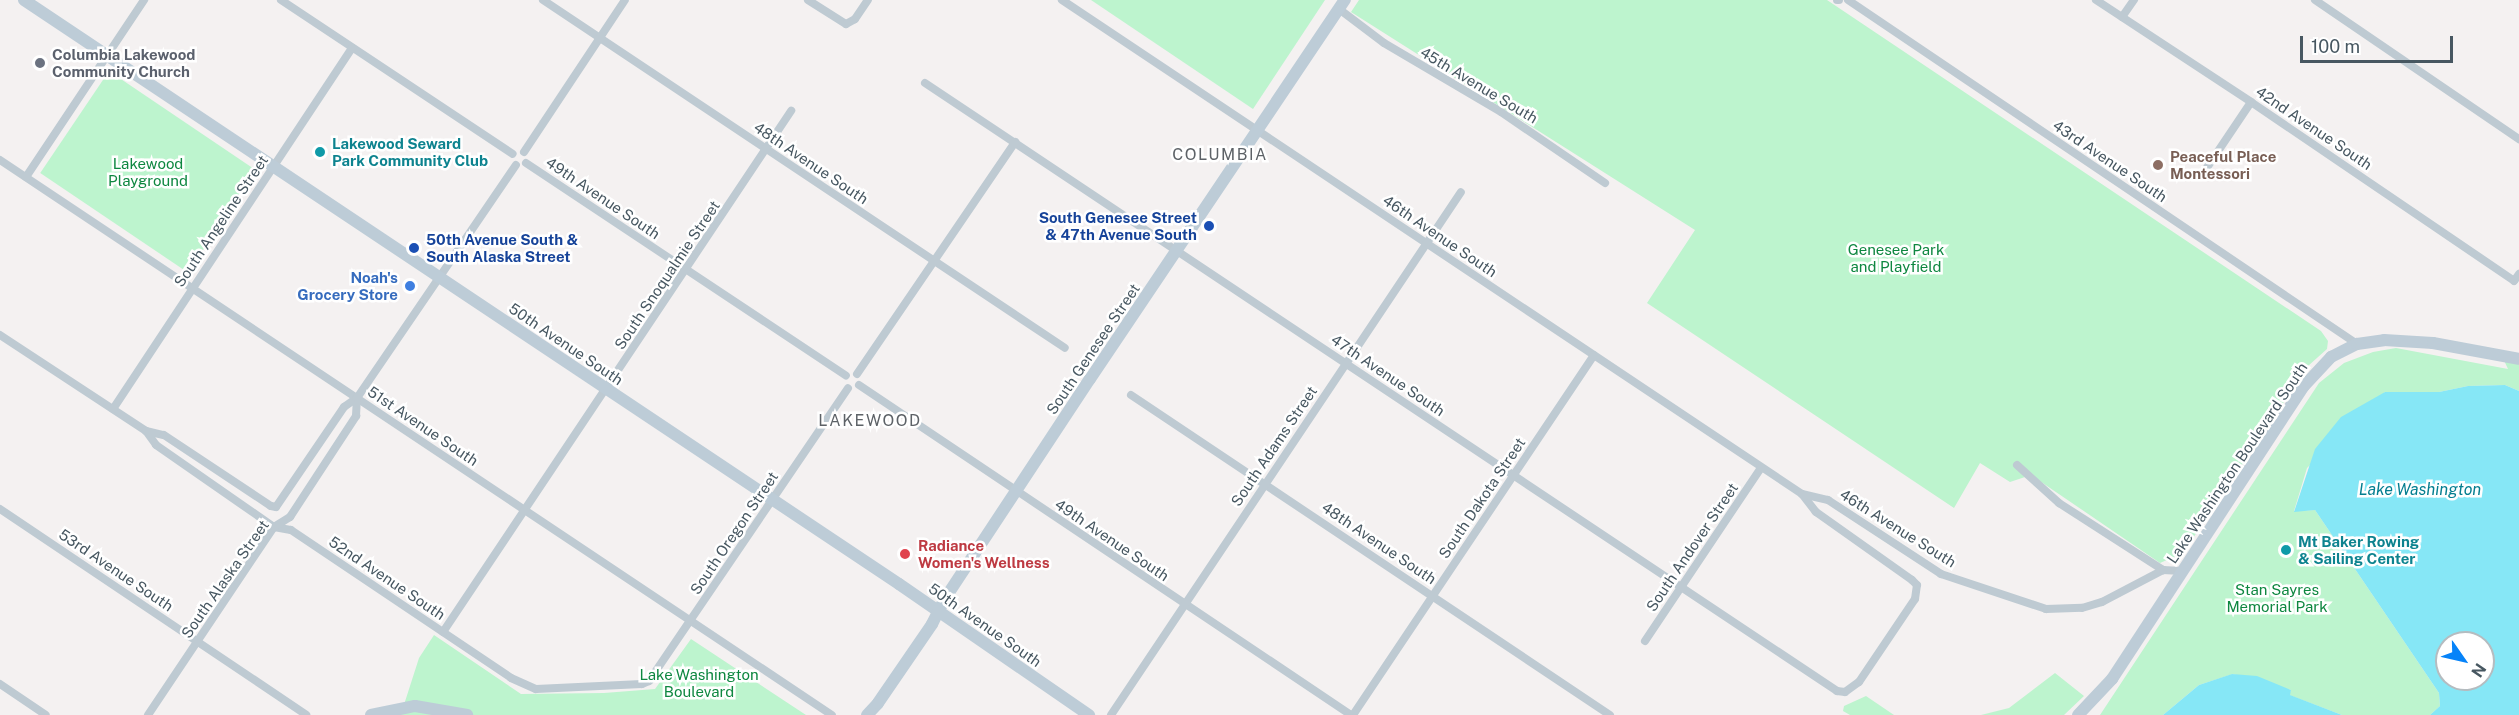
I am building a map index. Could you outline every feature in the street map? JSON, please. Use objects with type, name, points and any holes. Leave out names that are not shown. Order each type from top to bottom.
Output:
[{"type":"street","name":"50th Avenue South","points":[[24,0],[773,500],[1089,715]]},
{"type":"street","points":[[26,177],[144,0]]},
{"type":"street","points":[[281,0],[513,154]]},
{"type":"street","name":"48th Avenue South","points":[[543,0],[1065,348]]},
{"type":"street","points":[[524,152],[625,0]]},
{"type":"street","points":[[808,0],[846,24],[855,19],[868,0]]},
{"type":"street","name":"46th Avenue South","points":[[1062,0],[1761,468],[1802,494],[1828,500],[1941,574],[2046,609],[2082,608],[2102,602],[2163,570]]},
{"type":"street","name":"43rd Avenue South","points":[[1848,0],[2357,344]]},
{"type":"street","name":"42nd Avenue South","points":[[2096,0],[2516,278]]},
{"type":"street","points":[[2122,17],[2134,0]]},
{"type":"street","points":[[2315,0],[2519,139]]},
{"type":"street","name":"South Genesee Street","points":[[867,715],[878,703],[932,624],[937,611],[1342,5]]},
{"type":"street","name":"45th Avenue South","points":[[1342,5],[1384,43],[1501,112],[1605,183]]},
{"type":"street","name":"South Angeline Street","points":[[113,409],[352,48]]},
{"type":"street","name":"47th Avenue South","points":[[925,82],[1837,690]]},
{"type":"street","points":[[2202,175],[2251,102]]},
{"type":"street","name":"South Snoqualmie Street","points":[[443,632],[767,150],[790,111]]},
{"type":"street","points":[[857,374],[1015,142]]},
{"type":"street","points":[[513,154],[518,151],[524,152]]},
{"type":"street","points":[[513,154],[512,160],[516,165],[526,163],[527,157],[524,152]]},
{"type":"street","name":"51st Avenue South","points":[[0,160],[832,715]]},
{"type":"street","name":"49th Avenue South","points":[[526,163],[846,376]]},
{"type":"street","name":"South Alaska Street","points":[[271,506],[279,504],[344,407],[357,398],[516,165]]},
{"type":"street","name":"South Adams Street","points":[[1110,715],[1461,192]]},
{"type":"street","name":"52nd Avenue South","points":[[0,335],[146,430],[164,435],[271,506]]},
{"type":"street","name":"Lake Washington Boulevard South","points":[[2078,715],[2112,679],[2316,371],[2331,357],[2357,344],[2384,339],[2413,340],[2519,359]]},
{"type":"street","name":"South Dakota Street","points":[[1352,715],[1594,355]]},
{"type":"street","points":[[851,373],[857,374],[860,380],[859,385],[855,388],[848,388],[844,382],[846,376],[851,373]]},
{"type":"street","name":"49th Avenue South","points":[[859,385],[1352,715]]},
{"type":"street","name":"South Oregon Street","points":[[635,685],[648,681],[654,676],[848,388]]},
{"type":"street","name":"48th Avenue South","points":[[1131,395],[1610,715]]},
{"type":"street","name":"South Alaska Street","points":[[148,715],[274,527],[290,517],[356,416],[357,398]]},
{"type":"street","name":"52nd Avenue South","points":[[146,430],[156,445],[274,527],[291,530],[511,678],[528,687],[635,685]]},
{"type":"street","points":[[2017,465],[2059,503],[2163,570],[2182,571]]},
{"type":"street","name":"South Andover Street","points":[[1645,641],[1761,468]]},
{"type":"street","name":"46th Avenue South","points":[[1802,494],[1816,512],[1917,585],[1915,599],[1859,682],[1845,692],[1837,690]]},
{"type":"street","name":"53rd Avenue South","points":[[0,509],[306,715]]},
{"type":"street","points":[[0,684],[46,715]]},
{"type":"street","points":[[371,715],[415,706],[467,715]]},
{"type":"green space","points":[[1091,0],[1325,0],[1253,109]]},
{"type":"green space","name":"Genesee Park and Playfield","points":[[1359,0],[1827,0],[2321,331],[2328,341],[2327,349],[2308,366],[2183,553],[2160,563],[2031,475],[2010,482],[1980,463],[1954,508],[1647,303],[1695,230],[1351,12]]},
{"type":"green space","name":"Lakewood Playground","points":[[109,71],[257,171],[188,273],[40,173]]},
{"type":"green space","name":"Stan Sayres Memorial Park","points":[[2396,348],[2508,369],[2502,356],[2519,359],[2519,391],[2505,385],[2468,386],[2439,392],[2385,392],[2307,468],[2294,511],[2315,510],[2435,687],[2435,691],[2439,693],[2440,706],[2430,715],[2342,715],[2289,695],[2291,690],[2233,674],[2199,685],[2163,715],[2100,715],[2319,383],[2344,363],[2373,352]]},
{"type":"green space","name":"Lake Washington Boulevard","points":[[434,635],[521,694],[604,693],[655,689],[691,639],[806,715],[397,715],[401,714],[419,658]]},
{"type":"green space","points":[[2055,673],[2084,696],[2064,715],[1981,715],[2009,708]]},
{"type":"green space","points":[[1866,696],[1894,715],[1850,715],[1843,711],[1844,706]]},
{"type":"water","name":"Lake Washington","points":[[2505,385],[2519,391],[2519,715],[2430,715],[2440,706],[2438,691],[2495,691],[2495,631],[2435,631],[2435,687],[2315,510],[2294,512],[2315,449],[2341,417],[2385,392],[2439,392],[2468,386]]},
{"type":"water","points":[[2232,674],[2257,676],[2291,690],[2290,695],[2342,715],[2163,715],[2199,685]]},
{"type":"place","name":"Columbia Lakewood Community Church","points":[[40,63]]},
{"type":"place","name":"Lakewood Seward Park Community Club","points":[[320,152]]},
{"type":"place","name":"Peaceful Place Montessori","points":[[2158,165]]},
{"type":"place","name":"South Genesee Street & 47th Avenue South","points":[[1209,226]]},
{"type":"place","name":"50th Avenue South & South Alaska Street","points":[[414,248]]},
{"type":"place","name":"Noah's Grocery Store","points":[[410,286]]},
{"type":"place","name":"Mt Baker Rowing & Sailing Center","points":[[2286,550]]},
{"type":"place","name":"Radiance Women's Wellness","points":[[905,554]]},
{"type":"district","name":"COLUMBIA","points":[[1220,155]]},
{"type":"district","name":"LAKEWOOD","points":[[870,421]]}]
